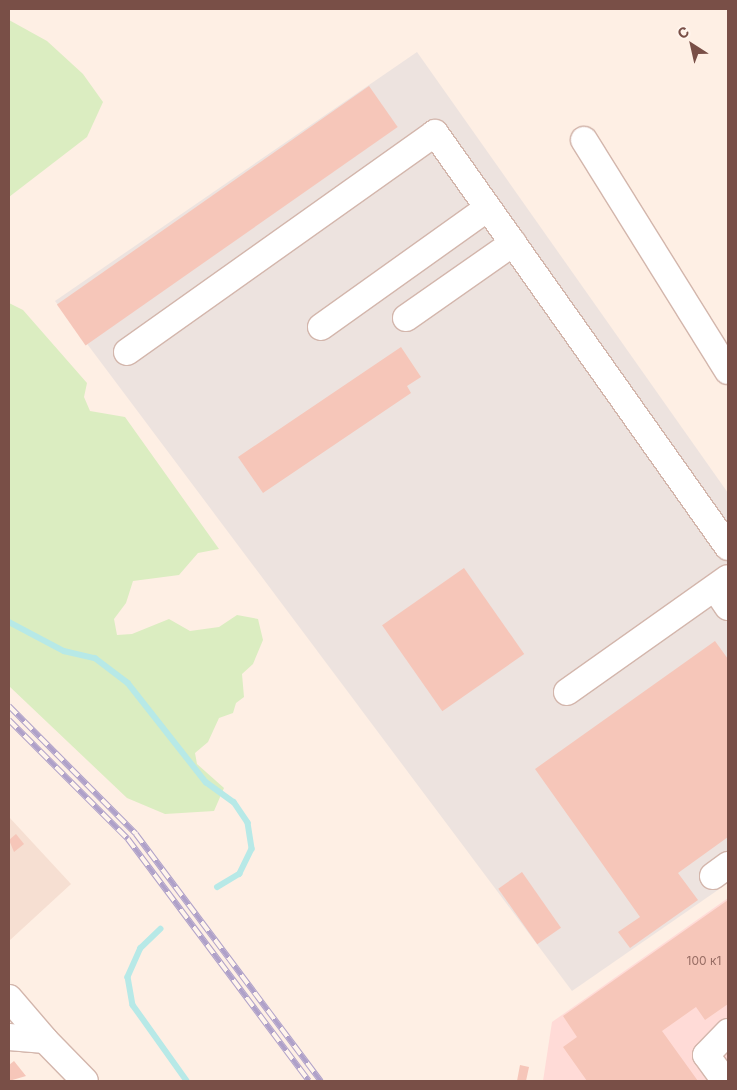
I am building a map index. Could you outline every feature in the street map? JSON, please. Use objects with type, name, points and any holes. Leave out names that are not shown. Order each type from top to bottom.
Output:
[{"type":"street","points":[[126,352],[435,133],[728,547]]},
{"type":"street","points":[[584,140],[723,362]]},
{"type":"street","points":[[320,327],[488,208]]},
{"type":"street","points":[[406,318],[513,243]]},
{"type":"street","points":[[567,692],[724,591]]},
{"type":"street","points":[[9,998],[45,1040],[85,1081]]},
{"type":"street","points":[[725,1081],[706,1054],[728,1032]]},
{"type":"street","points":[[9,1036],[23,1034],[45,1040]]},
{"type":"shaded area","points":[[417,52],[728,493],[728,883],[572,991],[55,301]]},
{"type":"shaded area","points":[[9,817],[71,884],[9,941]]},
{"type":"shaded area","points":[[728,898],[728,1081],[543,1081],[552,1022]]},
{"type":"green space","points":[[9,20],[47,41],[83,74],[103,102],[87,137],[9,197]]},
{"type":"green space","points":[[9,303],[23,310],[87,383],[84,397],[90,411],[125,417],[219,549],[198,553],[179,575],[133,581],[126,603],[114,619],[117,635],[132,634],[169,619],[190,631],[219,627],[237,615],[258,619],[263,640],[253,664],[242,674],[244,697],[236,703],[233,713],[219,718],[208,742],[195,753],[197,764],[224,788],[214,811],[165,814],[127,798],[9,686]]},
{"type":"building","points":[[369,86],[398,127],[86,345],[57,305]]},
{"type":"building","points":[[401,347],[421,377],[407,386],[411,393],[263,493],[238,457]]},
{"type":"building","points":[[464,568],[524,654],[442,711],[382,625]]},
{"type":"building","points":[[715,641],[728,659],[728,837],[678,873],[698,900],[630,948],[618,932],[640,917],[535,769]]},
{"type":"building","points":[[16,834],[24,844],[14,852],[9,840]]},
{"type":"building","points":[[522,872],[561,928],[537,944],[498,889]]},
{"type":"building","points":[[728,900],[728,1004],[705,1020],[696,1007],[662,1031],[698,1081],[587,1081],[563,1047],[577,1037],[563,1016]]},
{"type":"building","points":[[14,1061],[26,1076],[9,1081],[9,1065]]},
{"type":"building","points":[[520,1065],[529,1067],[526,1081],[517,1081]]},
{"type":"waterway","points":[[9,622],[64,651],[95,658],[128,683],[206,782],[234,802],[248,823],[252,849],[240,874],[218,887]]},
{"type":"waterway","points":[[161,929],[141,948],[128,977],[133,1005],[187,1081]]},
{"type":"railway","points":[[9,706],[136,834],[321,1081]]},
{"type":"railway","points":[[9,720],[128,839],[309,1081]]}]
